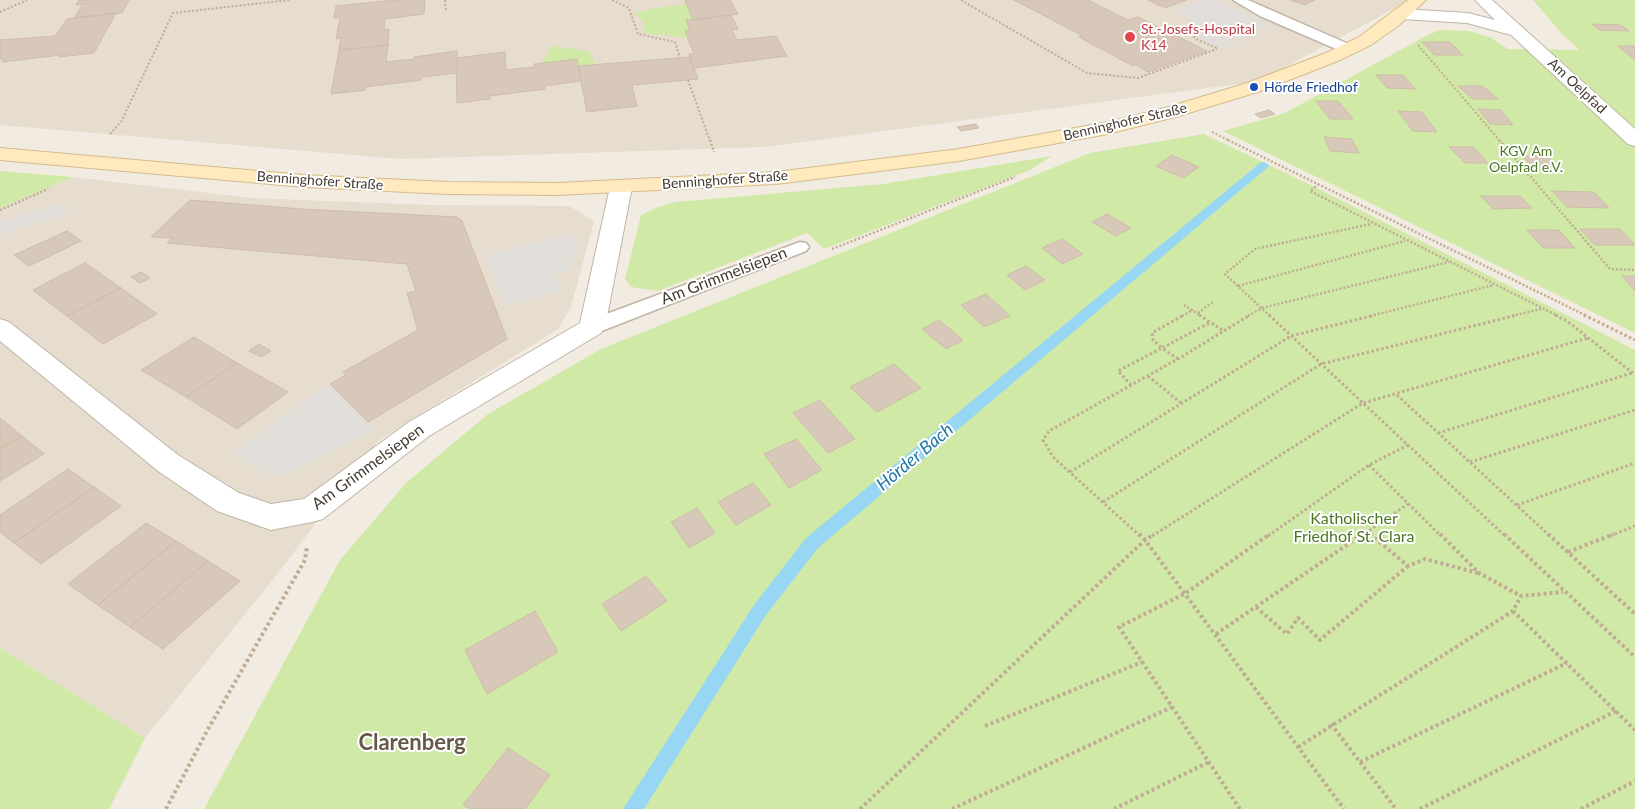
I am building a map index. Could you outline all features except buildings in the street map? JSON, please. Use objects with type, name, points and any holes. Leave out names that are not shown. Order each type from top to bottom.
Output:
[{"type":"main road","name":"Benninghofer Straße","points":[[0,154],[304,181],[504,189],[621,187],[776,178],[959,155],[1108,128],[1172,112],[1254,88],[1348,49],[1365,41],[1418,0]]},
{"type":"street","name":"Am Oelpfad","points":[[1483,0],[1635,140]]},
{"type":"street","name":"Am Oelpfad","points":[[1402,14],[1468,18],[1518,32]]},
{"type":"street","points":[[592,327],[621,187]]},
{"type":"street","name":"Am Grimmelsiepen","points":[[0,328],[168,463],[228,502],[271,517],[312,510],[419,429],[592,327]]},
{"type":"lane","points":[[1239,0],[1264,13],[1348,49]]},
{"type":"lane","name":"Am Grimmelsiepen","points":[[592,327],[800,247]]},
{"type":"path","points":[[0,12],[27,0]]},
{"type":"path","points":[[105,140],[121,122],[173,13],[290,0]]},
{"type":"path","points":[[446,0],[446,12]]},
{"type":"path","points":[[612,0],[628,8],[638,34],[675,42],[680,58]]},
{"type":"path","points":[[961,0],[1087,73],[1138,78],[1217,49],[1196,39],[1186,27]]},
{"type":"path","points":[[1415,42],[1423,49],[1610,269],[1635,270]]},
{"type":"path","points":[[688,80],[716,158]]},
{"type":"path","points":[[1172,112],[1635,340]]},
{"type":"path","points":[[800,247],[827,251],[1023,174]]},
{"type":"path","points":[[1320,184],[1310,191],[1371,224],[1567,321],[1634,374]]},
{"type":"path","points":[[0,210],[52,188]]},
{"type":"path","points":[[1371,224],[1255,250],[1225,274],[1563,592],[1635,657]]},
{"type":"path","points":[[1238,286],[1405,241]]},
{"type":"path","points":[[1344,809],[1145,540],[1053,458],[1043,440],[1049,431],[1178,359],[1262,308],[1449,262]]},
{"type":"path","points":[[1070,472],[1291,336],[1494,285]]},
{"type":"path","points":[[1198,313],[1213,302]]},
{"type":"path","points":[[1184,304],[1224,331]]},
{"type":"path","points":[[1103,502],[1321,364],[1541,309]]},
{"type":"path","points":[[1178,359],[1153,340],[1152,333],[1193,310]]},
{"type":"path","points":[[1131,385],[1118,371],[1211,322]]},
{"type":"path","points":[[860,809],[1145,540],[1363,403],[1588,338]]},
{"type":"path","points":[[1438,433],[1634,374]]},
{"type":"path","points":[[1148,376],[1181,403]]},
{"type":"path","points":[[1396,394],[1633,609],[1635,614]]},
{"type":"path","points":[[1470,462],[1635,410]]},
{"type":"path","points":[[1240,809],[1119,627],[1186,593],[1369,466],[1408,445]]},
{"type":"path","points":[[1517,505],[1635,463]]},
{"type":"path","points":[[1369,466],[1479,573]]},
{"type":"path","points":[[1216,634],[1408,504]]},
{"type":"path","points":[[166,809],[207,730],[305,560],[312,510]]},
{"type":"path","points":[[1568,552],[1635,526]]},
{"type":"path","points":[[1367,532],[1408,566]]},
{"type":"path","points":[[1256,607],[1287,634],[1298,618],[1320,640],[1408,566],[1425,559],[1479,573],[1521,596],[1563,592]]},
{"type":"path","points":[[1298,747],[1331,724],[1513,611],[1521,596]]},
{"type":"path","points":[[1513,611],[1635,730]]},
{"type":"path","points":[[985,726],[1142,662]]},
{"type":"path","points":[[1360,762],[1567,663]]},
{"type":"path","points":[[952,809],[1172,707]]},
{"type":"path","points":[[1420,809],[1616,711]]},
{"type":"path","points":[[1331,724],[1396,809]]},
{"type":"path","points":[[1114,809],[1209,762]]},
{"type":"path","points":[[1581,809],[1635,781]]},
{"type":"shaded area","points":[[0,0],[1410,0],[1259,81],[765,147],[400,159],[0,125]]},
{"type":"shaded area","points":[[1200,0],[1216,0],[1272,24],[1221,49],[1198,38],[1188,17],[1173,10]]},
{"type":"shaded area","points":[[73,177],[252,198],[431,205],[569,206],[594,221],[571,307],[558,329],[379,440],[279,572],[145,738],[0,648],[0,208]]},
{"type":"shaded area","points":[[63,202],[67,214],[0,235],[0,222]]},
{"type":"shaded area","points":[[571,233],[577,247],[571,270],[555,274],[562,290],[505,306],[485,256]]},
{"type":"shaded area","points":[[330,384],[375,429],[286,475],[271,476],[232,454],[307,398]]},
{"type":"green space","name":"KGV Am Oelpfad e.V.","points":[[1533,0],[1635,0],[1635,333],[1223,131],[1285,113],[1439,30],[1469,31],[1492,38],[1508,49],[1579,50],[1561,33]]},
{"type":"green space","points":[[687,4],[693,20],[690,31],[685,32],[688,38],[643,33],[643,22],[635,13],[656,8]]},
{"type":"green space","points":[[551,46],[589,51],[595,64],[578,66],[576,59],[542,63]]},
{"type":"green space","name":"Katholischer Friedhof St. Clara","points":[[1204,134],[1315,187],[1635,350],[1635,809],[204,809],[340,560],[407,482],[488,414],[601,349],[1090,153]]},
{"type":"green space","points":[[1052,156],[1030,170],[824,249],[807,233],[658,291],[631,287],[625,279],[641,215],[658,207],[676,202],[883,184]]},
{"type":"green space","points":[[0,171],[73,177],[0,208]]},
{"type":"green space","points":[[0,648],[145,738],[109,809],[0,809]]},
{"type":"waterway","name":"Hörder Bach","points":[[633,809],[760,610],[812,543],[1264,165]]},
{"type":"place","name":"St.-Josefs-Hospital K14","points":[[1130,37]]},
{"type":"place","name":"Hörde Friedhof","points":[[1254,87]]},
{"type":"district","name":"Clarenberg","points":[[412,743]]}]
